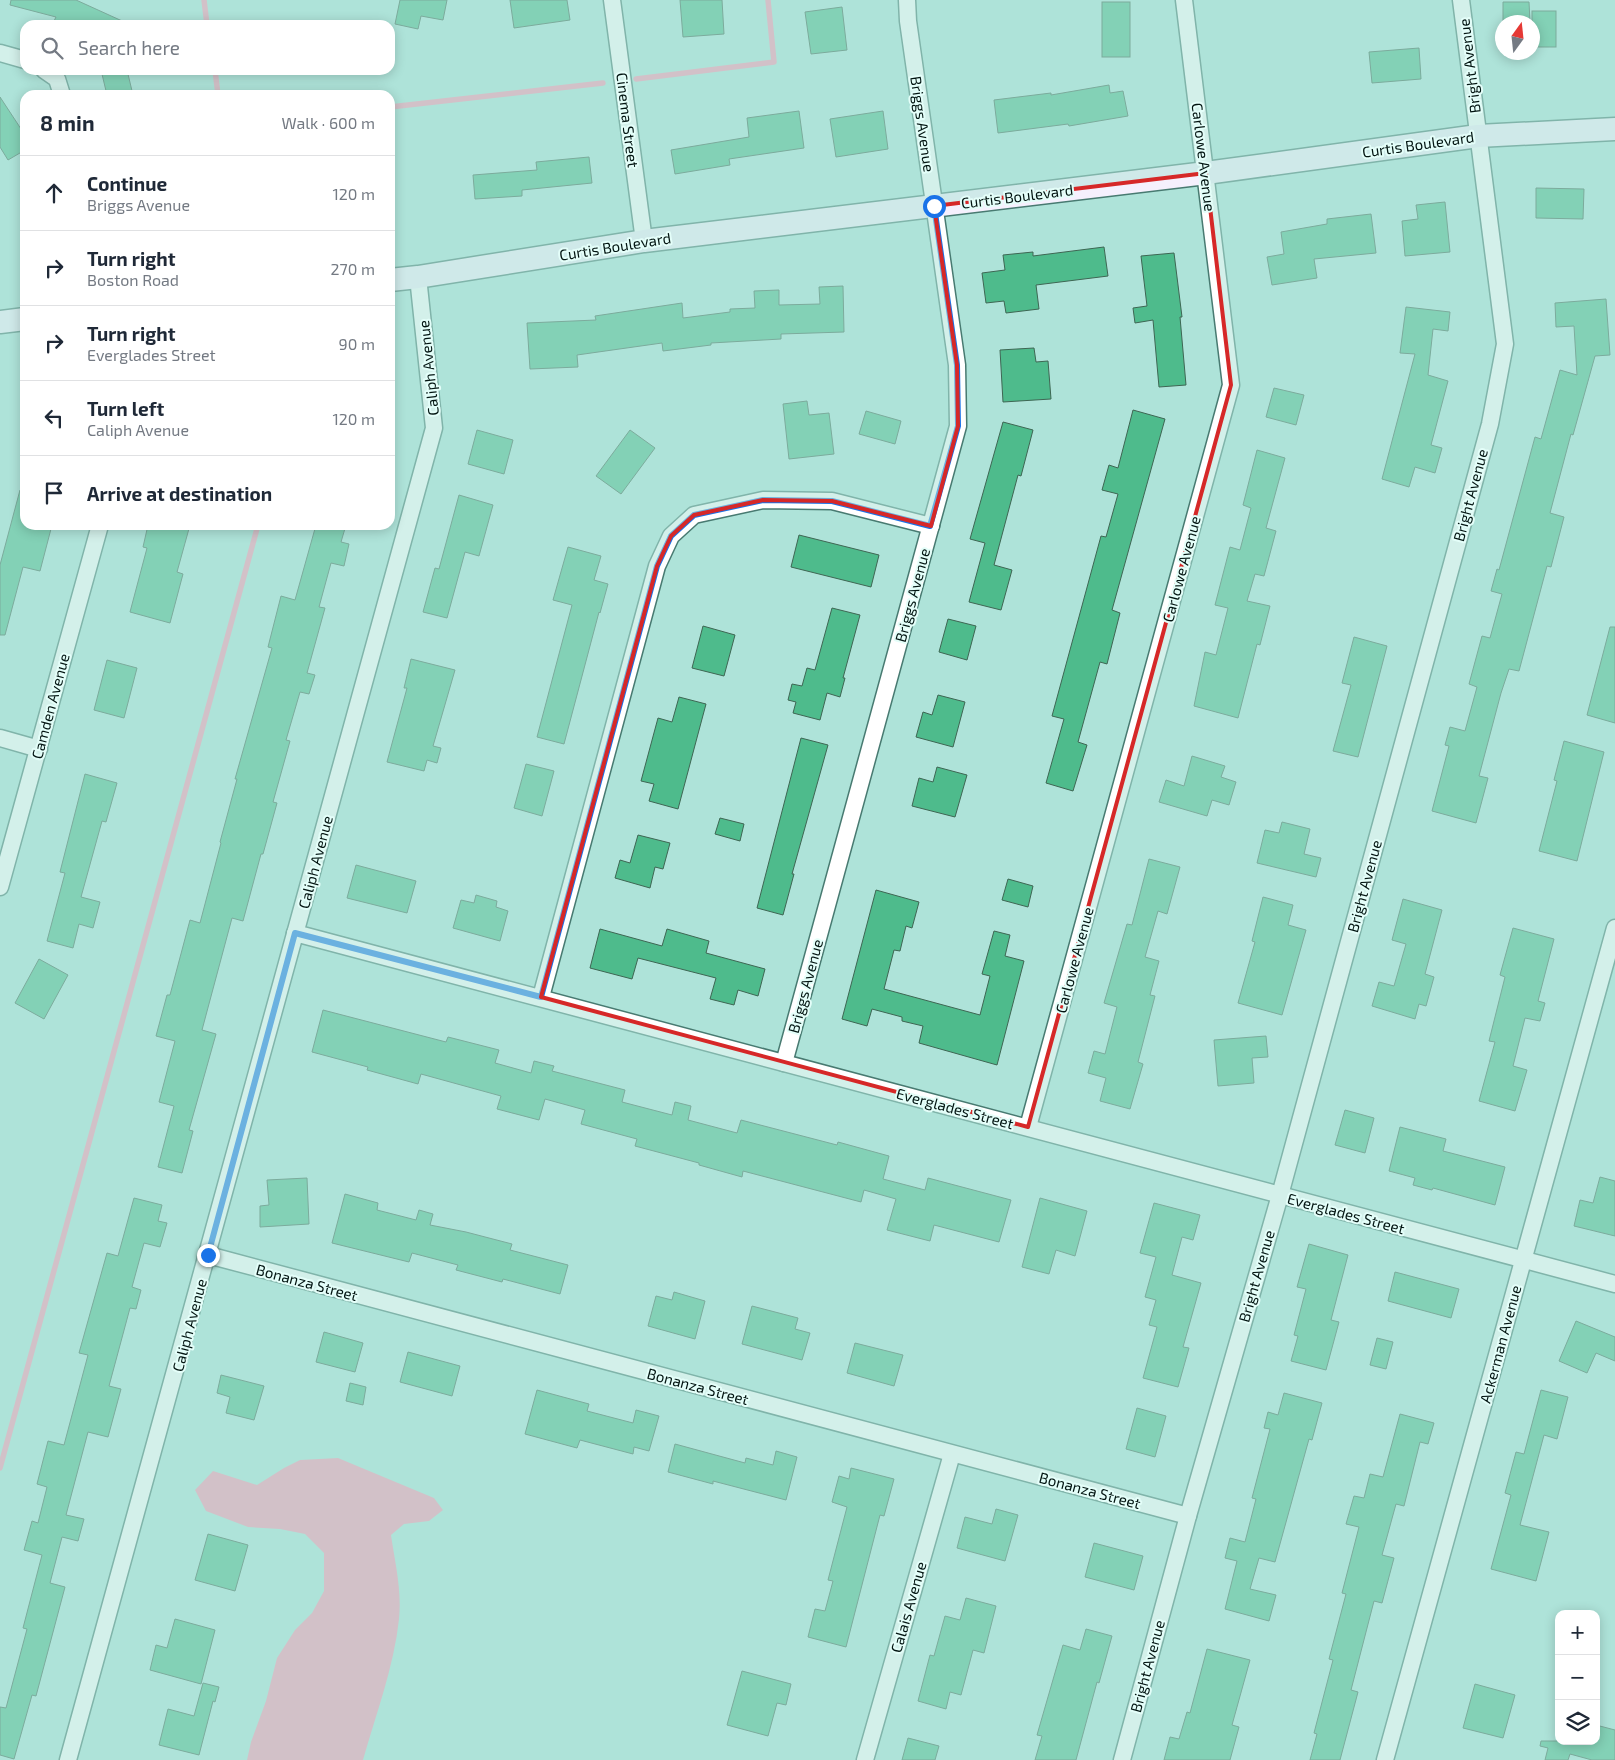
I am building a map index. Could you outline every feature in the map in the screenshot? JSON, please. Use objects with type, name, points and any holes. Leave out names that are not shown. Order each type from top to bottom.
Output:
[{"type":"street","name":"Cinema Street","points":[[612,0],[644,241]]},
{"type":"street","name":"Briggs Avenue","points":[[784,1063],[958,426],[957,365],[908,21],[907,0]]},
{"type":"street","name":"Carlowe Avenue","points":[[1028,1127],[1231,385],[1184,0]]},
{"type":"street","name":"Bright Avenue","points":[[1122,1760],[1188,1516],[1280,1195],[1490,424],[1505,344],[1461,0]]},
{"type":"street","points":[[0,53],[20,59]]},
{"type":"street","points":[[52,75],[57,78],[61,90]]},
{"type":"street","name":"Curtis Boulevard","points":[[395,279],[644,241],[1206,173],[1478,136],[1615,129]]},
{"type":"street","name":"Caliph Avenue","points":[[68,1760],[434,428],[418,277]]},
{"type":"street","points":[[0,322],[20,320]]},
{"type":"street","points":[[541,997],[657,566],[671,536],[694,515],[763,500],[832,501],[930,526]]},
{"type":"street","name":"Camden Avenue","points":[[0,887],[99,530]]},
{"type":"street","points":[[0,738],[39,749]]},
{"type":"street","name":"Ackerman Avenue","points":[[1388,1759],[1524,1260],[1611,961],[1615,928]]},
{"type":"street","name":"Everglades Street","points":[[295,933],[1615,1284]]},
{"type":"street","name":"Bonanza Street","points":[[208,1255],[1188,1516]]},
{"type":"street","name":"Calais Avenue","points":[[865,1760],[952,1454]]},
{"type":"highlighted area","points":[[1206,173],[1231,385],[1028,1127],[541,997],[657,566],[671,536],[694,515],[763,500],[832,501],[931,526],[958,426],[957,365],[934,206]]},
{"type":"shaded area","points":[[338,1458],[434,1498],[443,1510],[429,1521],[404,1524],[391,1535],[399,1587],[400,1608],[397,1637],[389,1673],[363,1760],[247,1760],[251,1742],[266,1701],[277,1658],[295,1630],[312,1613],[324,1591],[324,1553],[305,1534],[280,1529],[248,1527],[206,1511],[195,1490],[213,1471],[257,1485],[300,1460]]},
{"type":"building","points":[[11,0],[76,0],[120,20],[54,20],[56,17],[10,5]]},
{"type":"building","points":[[400,0],[447,0],[443,20],[421,16],[418,29],[395,24]]},
{"type":"building","points":[[510,0],[567,0],[570,20],[514,28]]},
{"type":"building","points":[[680,0],[722,0],[724,34],[683,37]]},
{"type":"building","points":[[1102,2],[1130,2],[1130,57],[1102,57]]},
{"type":"building","points":[[1503,2],[1529,2],[1530,15],[1503,15]]},
{"type":"building","points":[[842,7],[847,50],[811,54],[805,12]]},
{"type":"building","points":[[1532,11],[1556,11],[1556,47],[1540,47],[1540,15],[1532,15]]},
{"type":"building","points":[[1419,48],[1421,79],[1372,83],[1369,52]]},
{"type":"building","points":[[102,75],[128,75],[132,90],[106,90]]},
{"type":"building","points":[[1109,85],[1110,93],[1123,91],[1128,116],[1069,126],[1068,124],[998,133],[994,100],[1051,93],[1051,95]]},
{"type":"building","points":[[0,97],[20,127],[20,153],[8,160],[0,147]]},
{"type":"building","points":[[799,111],[804,148],[729,159],[730,165],[675,174],[671,150],[749,137],[747,118]]},
{"type":"building","points":[[883,111],[888,149],[836,157],[830,119]]},
{"type":"building","points":[[589,157],[592,183],[522,190],[522,196],[475,199],[473,175],[537,170],[536,162]]},
{"type":"building","points":[[1536,188],[1584,189],[1583,219],[1536,218]]},
{"type":"building","points":[[1445,202],[1450,252],[1405,256],[1402,221],[1418,219],[1416,205]]},
{"type":"building","points":[[1371,214],[1376,253],[1314,259],[1317,278],[1272,285],[1267,257],[1284,254],[1281,232],[1327,224],[1327,219]]},
{"type":"building","points":[[1104,247],[1108,276],[1036,285],[1039,309],[1006,313],[1004,301],[986,303],[982,273],[1005,270],[1003,255],[1033,252],[1033,256]]},
{"type":"building","points":[[1174,253],[1182,317],[1180,317],[1186,385],[1159,387],[1153,320],[1135,323],[1133,308],[1147,306],[1141,256]]},
{"type":"building","points":[[843,286],[844,332],[781,334],[781,339],[711,343],[711,345],[663,351],[662,343],[577,355],[578,367],[530,369],[527,323],[596,320],[595,316],[682,303],[683,318],[730,312],[730,309],[755,308],[754,291],[779,290],[779,305],[820,304],[819,287]]},
{"type":"building","points":[[1606,299],[1610,355],[1595,356],[1573,435],[1571,434],[1550,513],[1564,517],[1551,567],[1547,566],[1519,671],[1509,669],[1501,693],[1479,776],[1488,778],[1476,823],[1432,811],[1449,746],[1445,745],[1450,727],[1465,731],[1477,687],[1469,684],[1482,636],[1490,638],[1502,594],[1491,591],[1497,569],[1499,570],[1535,437],[1541,439],[1560,370],[1577,375],[1574,326],[1556,327],[1555,303]]},
{"type":"building","points":[[1406,307],[1450,312],[1448,331],[1433,329],[1428,375],[1448,381],[1431,445],[1442,448],[1435,473],[1415,467],[1409,487],[1382,479],[1415,354],[1400,353]]},
{"type":"building","points":[[1034,348],[1036,362],[1048,361],[1051,399],[1003,402],[1000,350]]},
{"type":"building","points":[[1274,388],[1304,395],[1296,425],[1266,417]]},
{"type":"building","points":[[807,401],[809,415],[829,413],[834,454],[789,459],[783,404]]},
{"type":"building","points":[[1133,410],[1165,419],[1112,610],[1120,613],[1107,664],[1100,662],[1078,742],[1087,745],[1073,791],[1046,783],[1064,719],[1052,716],[1101,536],[1106,537],[1118,494],[1102,490],[1109,465],[1118,468]]},
{"type":"building","points":[[866,411],[901,421],[895,444],[859,434]]},
{"type":"building","points":[[1003,422],[1033,430],[1021,476],[1018,475],[994,565],[1012,570],[1001,610],[969,602],[985,543],[970,539]]},
{"type":"building","points":[[477,430],[513,440],[504,474],[468,464]]},
{"type":"building","points":[[630,430],[655,448],[621,494],[596,476]]},
{"type":"building","points":[[1257,450],[1285,458],[1266,528],[1276,531],[1264,576],[1255,574],[1247,601],[1270,606],[1260,645],[1257,644],[1238,718],[1194,706],[1205,652],[1216,655],[1228,608],[1215,605],[1230,547],[1240,550],[1251,508],[1243,505]]},
{"type":"building","points":[[20,490],[20,530],[51,530],[40,571],[23,567],[5,635],[0,635],[0,565]]},
{"type":"building","points":[[459,495],[493,505],[479,556],[465,552],[447,618],[423,612],[435,568],[439,569]]},
{"type":"building","points":[[147,530],[189,530],[177,572],[183,574],[170,623],[130,612],[147,548],[143,547]]},
{"type":"building","points":[[315,530],[345,530],[341,542],[349,544],[344,566],[331,563],[319,607],[325,608],[307,673],[315,675],[309,694],[300,692],[286,740],[290,741],[273,802],[277,803],[263,854],[261,854],[243,921],[232,918],[202,1030],[216,1034],[189,1130],[193,1131],[182,1173],[158,1167],[174,1106],[159,1102],[175,1041],[156,1036],[167,995],[170,995],[190,920],[200,923],[237,779],[235,779],[272,648],[268,647],[281,596],[295,600]]},
{"type":"building","points":[[799,535],[879,555],[871,587],[791,567]]},
{"type":"building","points":[[568,547],[601,556],[594,580],[608,584],[564,744],[537,737],[572,605],[553,600]]},
{"type":"building","points":[[832,608],[860,615],[843,678],[845,678],[840,697],[827,693],[820,720],[793,713],[796,702],[788,700],[792,684],[802,686],[807,668],[815,670]]},
{"type":"building","points":[[948,619],[976,626],[967,660],[939,652]]},
{"type":"building","points":[[703,626],[735,635],[724,676],[692,668]]},
{"type":"building","points":[[1610,627],[1615,627],[1615,723],[1587,715]]},
{"type":"building","points":[[1354,637],[1387,646],[1358,757],[1333,751],[1351,685],[1342,683]]},
{"type":"building","points":[[411,659],[455,670],[433,746],[441,748],[437,763],[427,760],[424,771],[387,762],[407,688],[404,688]]},
{"type":"building","points":[[107,660],[137,668],[124,718],[94,710]]},
{"type":"building","points":[[938,695],[965,702],[953,747],[916,737],[923,712],[932,715]]},
{"type":"building","points":[[679,697],[706,704],[678,809],[649,801],[654,784],[641,781],[658,718],[672,722]]},
{"type":"building","points":[[801,738],[828,745],[792,874],[794,874],[783,915],[757,908]]},
{"type":"building","points":[[1564,741],[1604,752],[1577,861],[1539,851],[1557,781],[1554,780]]},
{"type":"building","points":[[1192,756],[1225,766],[1221,777],[1236,782],[1229,805],[1212,800],[1207,816],[1159,802],[1166,780],[1184,786]]},
{"type":"building","points":[[526,764],[554,771],[542,816],[514,808]]},
{"type":"building","points":[[937,767],[967,775],[955,817],[912,806],[919,778],[933,782]]},
{"type":"building","points":[[85,774],[117,783],[106,822],[102,821],[81,897],[100,902],[93,928],[79,924],[73,948],[47,941],[65,873],[60,872]]},
{"type":"building","points":[[720,818],[744,824],[740,841],[715,834]]},
{"type":"building","points":[[1282,822],[1310,829],[1304,854],[1321,858],[1316,877],[1257,863],[1265,830],[1279,833]]},
{"type":"building","points":[[638,835],[670,843],[663,869],[655,867],[650,888],[615,878],[620,860],[630,863]]},
{"type":"building","points":[[1149,859],[1180,867],[1167,914],[1158,911],[1145,957],[1159,961],[1150,995],[1155,996],[1138,1062],[1143,1064],[1130,1109],[1100,1101],[1106,1078],[1088,1073],[1094,1051],[1105,1054],[1117,1007],[1104,1003],[1127,924],[1132,925]]},
{"type":"building","points":[[356,865],[416,881],[407,913],[347,898]]},
{"type":"building","points":[[1008,879],[1033,886],[1028,907],[1002,900]]},
{"type":"building","points":[[876,890],[919,902],[912,928],[906,926],[900,951],[894,950],[884,989],[980,1015],[990,976],[982,974],[994,931],[1010,935],[1005,956],[1024,961],[997,1065],[919,1043],[923,1026],[902,1021],[902,1017],[872,1009],[867,1026],[842,1019]]},
{"type":"building","points":[[476,895],[497,901],[496,907],[508,911],[500,941],[453,928],[461,900],[474,903]]},
{"type":"building","points":[[1263,897],[1293,905],[1288,925],[1306,930],[1282,1015],[1238,1003],[1255,942],[1252,941]]},
{"type":"building","points":[[1403,899],[1442,910],[1425,974],[1434,977],[1426,1006],[1419,1004],[1415,1019],[1372,1006],[1379,982],[1394,986],[1406,944],[1392,940]]},
{"type":"building","points":[[1513,928],[1554,939],[1538,1001],[1545,1003],[1540,1021],[1525,1018],[1513,1066],[1527,1070],[1515,1111],[1479,1101],[1495,1042],[1489,1041],[1505,977],[1500,975]]},
{"type":"building","points":[[600,929],[662,946],[667,929],[709,941],[706,953],[765,969],[758,996],[738,990],[734,1005],[710,999],[716,978],[638,958],[632,979],[590,968]]},
{"type":"building","points":[[39,959],[68,975],[44,1019],[15,1003]]},
{"type":"building","points":[[323,1010],[446,1042],[448,1037],[499,1050],[495,1063],[531,1073],[534,1061],[554,1066],[552,1071],[625,1090],[622,1102],[672,1115],[675,1102],[691,1106],[688,1120],[737,1133],[741,1120],[837,1145],[838,1142],[889,1156],[883,1179],[925,1190],[928,1178],[1011,1200],[999,1242],[934,1225],[930,1241],[887,1230],[896,1199],[864,1190],[861,1202],[743,1171],[742,1177],[635,1146],[637,1139],[581,1124],[585,1110],[545,1099],[539,1120],[497,1109],[501,1096],[421,1074],[418,1084],[367,1070],[368,1067],[312,1052]]},
{"type":"building","points":[[1266,1036],[1268,1057],[1252,1058],[1254,1083],[1218,1086],[1214,1040]]},
{"type":"building","points":[[1345,1110],[1374,1118],[1365,1153],[1335,1145]]},
{"type":"building","points":[[1400,1127],[1446,1139],[1443,1151],[1505,1167],[1495,1205],[1433,1188],[1432,1190],[1413,1185],[1415,1178],[1389,1171]]},
{"type":"building","points":[[1600,1177],[1615,1181],[1615,1236],[1574,1226],[1580,1200],[1593,1203]]},
{"type":"building","points":[[307,1178],[309,1224],[260,1227],[260,1206],[269,1205],[267,1180]]},
{"type":"building","points":[[345,1194],[378,1203],[377,1210],[416,1220],[419,1210],[433,1214],[430,1225],[512,1244],[510,1250],[568,1265],[560,1294],[503,1279],[502,1282],[456,1270],[458,1265],[412,1253],[409,1262],[332,1243]]},
{"type":"building","points":[[134,1198],[162,1205],[158,1221],[167,1223],[160,1247],[144,1243],[132,1287],[141,1290],[136,1309],[130,1308],[109,1386],[121,1389],[108,1437],[88,1432],[66,1515],[84,1519],[78,1541],[62,1537],[50,1583],[65,1587],[36,1696],[32,1695],[14,1759],[0,1755],[0,1707],[6,1708],[27,1629],[23,1628],[42,1555],[24,1550],[32,1521],[38,1523],[47,1487],[37,1484],[48,1441],[64,1445],[88,1355],[79,1353],[107,1253],[118,1256]]},
{"type":"building","points":[[1040,1198],[1087,1211],[1075,1256],[1056,1250],[1049,1274],[1022,1267]]},
{"type":"building","points":[[1154,1203],[1200,1215],[1193,1240],[1182,1237],[1172,1275],[1201,1283],[1183,1347],[1189,1348],[1178,1387],[1143,1378],[1157,1327],[1149,1325],[1156,1300],[1145,1297],[1156,1257],[1140,1253]]},
{"type":"building","points":[[1309,1244],[1348,1255],[1331,1320],[1339,1322],[1326,1370],[1291,1361],[1298,1336],[1294,1335],[1306,1289],[1297,1287]]},
{"type":"building","points":[[1395,1272],[1459,1289],[1451,1318],[1388,1301]]},
{"type":"building","points":[[674,1292],[705,1301],[695,1339],[648,1326],[656,1296],[672,1300]]},
{"type":"building","points":[[752,1306],[798,1318],[795,1329],[810,1333],[802,1360],[742,1344]]},
{"type":"building","points":[[1576,1321],[1615,1337],[1615,1361],[1596,1353],[1587,1373],[1559,1361]]},
{"type":"building","points":[[324,1332],[363,1343],[355,1372],[316,1362]]},
{"type":"building","points":[[1377,1338],[1393,1342],[1386,1369],[1370,1365]]},
{"type":"building","points":[[855,1343],[903,1355],[894,1386],[847,1373]]},
{"type":"building","points":[[408,1352],[460,1366],[452,1396],[400,1382]]},
{"type":"building","points":[[221,1375],[264,1386],[254,1420],[226,1413],[230,1397],[217,1393]]},
{"type":"building","points":[[350,1383],[366,1387],[363,1405],[346,1401]]},
{"type":"building","points":[[537,1390],[589,1404],[587,1411],[633,1423],[636,1410],[659,1416],[649,1451],[634,1447],[633,1454],[580,1440],[577,1448],[525,1434]]},
{"type":"building","points":[[1541,1390],[1568,1397],[1557,1439],[1544,1435],[1520,1525],[1549,1532],[1536,1581],[1491,1569],[1511,1495],[1505,1493],[1516,1452],[1524,1454]]},
{"type":"building","points":[[1284,1393],[1322,1403],[1312,1440],[1309,1439],[1275,1562],[1259,1558],[1250,1589],[1276,1595],[1269,1621],[1225,1609],[1237,1561],[1225,1558],[1230,1538],[1245,1542],[1256,1499],[1252,1498],[1270,1429],[1264,1428],[1268,1412],[1278,1415]]},
{"type":"building","points":[[1137,1408],[1166,1416],[1155,1457],[1126,1449]]},
{"type":"building","points":[[1400,1414],[1434,1423],[1428,1444],[1420,1442],[1404,1506],[1396,1504],[1382,1555],[1394,1558],[1382,1603],[1374,1601],[1351,1690],[1358,1692],[1340,1760],[1310,1760],[1317,1734],[1314,1733],[1333,1660],[1329,1659],[1346,1594],[1342,1593],[1359,1527],[1346,1524],[1354,1496],[1364,1498],[1370,1474],[1383,1477]]},
{"type":"building","points":[[675,1444],[745,1463],[746,1458],[773,1465],[776,1451],[797,1457],[786,1500],[713,1481],[713,1484],[668,1472]]},
{"type":"building","points":[[851,1468],[894,1479],[884,1516],[880,1515],[846,1647],[808,1637],[815,1609],[825,1611],[833,1581],[828,1580],[847,1507],[832,1502],[839,1476],[849,1479]]},
{"type":"building","points":[[996,1509],[1018,1515],[1005,1561],[957,1548],[965,1517],[992,1524]]},
{"type":"building","points":[[208,1534],[248,1545],[235,1591],[195,1580]]},
{"type":"building","points":[[1094,1543],[1143,1556],[1134,1590],[1085,1577]]},
{"type":"building","points":[[966,1598],[996,1606],[984,1653],[973,1650],[961,1695],[950,1692],[946,1709],[918,1701],[930,1655],[934,1656],[945,1616],[960,1620]]},
{"type":"building","points":[[175,1619],[215,1630],[201,1684],[150,1670],[156,1645],[167,1648]]},
{"type":"building","points":[[1086,1629],[1112,1636],[1099,1683],[1097,1682],[1076,1760],[1035,1760],[1042,1736],[1037,1735],[1063,1645],[1080,1650]]},
{"type":"building","points":[[1207,1649],[1250,1660],[1232,1725],[1239,1727],[1230,1760],[1164,1760],[1170,1737],[1179,1739],[1187,1712],[1190,1713]]},
{"type":"building","points":[[742,1671],[791,1684],[786,1705],[777,1703],[768,1736],[727,1725]]},
{"type":"building","points":[[203,1683],[219,1687],[215,1702],[213,1701],[199,1755],[159,1745],[168,1709],[194,1716]]},
{"type":"building","points":[[1475,1684],[1515,1695],[1503,1738],[1463,1728]]},
{"type":"building","points":[[1600,1726],[1615,1730],[1615,1760],[1592,1760],[1570,1754],[1568,1760],[1545,1760],[1548,1748],[1540,1746],[1541,1741],[1555,1741],[1555,1745],[1600,1745]]},
{"type":"building","points":[[908,1738],[939,1746],[935,1760],[902,1760]]},
{"type":"waterway","points":[[204,0],[206,20]]},
{"type":"waterway","points":[[636,79],[774,62],[768,0]]},
{"type":"waterway","points":[[216,75],[217,90]]},
{"type":"waterway","points":[[395,106],[603,83]]},
{"type":"waterway","points":[[0,1468],[257,530]]},
{"type":"route","points":[[208,1255],[295,933],[541,997],[657,566],[671,536],[694,515],[763,500],[832,501],[930,526],[958,426],[957,365],[934,206]]}]
